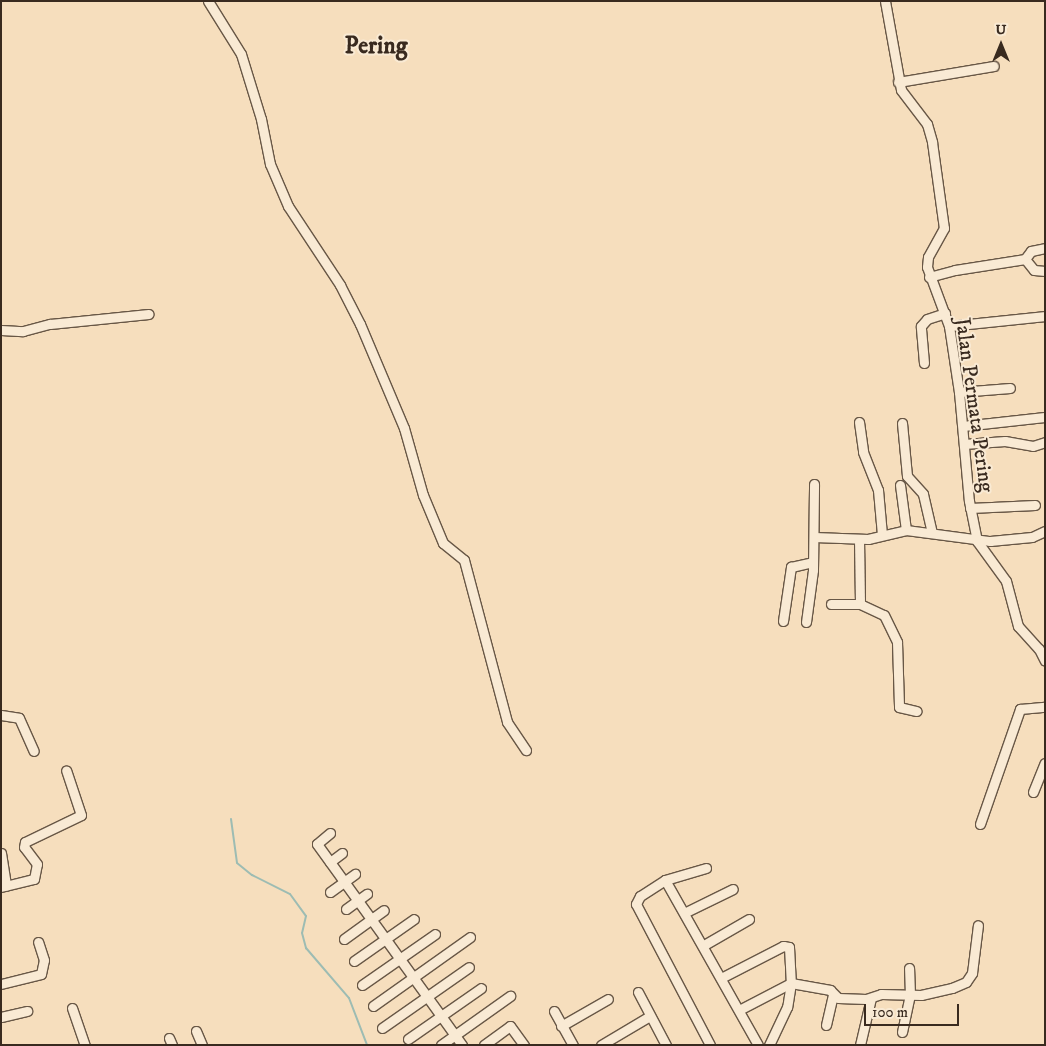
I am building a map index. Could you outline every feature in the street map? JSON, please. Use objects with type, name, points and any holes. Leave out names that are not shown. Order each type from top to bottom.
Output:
[{"type":"street","points":[[208,1],[241,54],[261,119],[270,164],[288,206],[340,284],[360,324],[404,428],[423,495],[443,543],[464,560],[506,722],[526,750]]},
{"type":"street","name":"Jalan Permata Pering","points":[[885,1],[898,82],[904,96],[926,124],[932,142],[944,228],[928,256],[929,277],[945,313],[948,326],[959,392],[970,508],[977,541],[1006,581],[1018,626],[1039,649],[1045,661]]},
{"type":"street","points":[[898,82],[994,66]]},
{"type":"street","points":[[929,277],[955,270],[1025,259],[1031,251],[1045,248]]},
{"type":"street","points":[[1025,259],[1034,270],[1045,271]]},
{"type":"street","points":[[924,364],[921,326],[927,319],[945,313]]},
{"type":"street","points":[[1,330],[23,332],[50,324],[148,314]]},
{"type":"street","points":[[948,326],[1045,316]]},
{"type":"street","points":[[959,392],[1010,388]]},
{"type":"street","points":[[963,426],[1045,417]]},
{"type":"street","points":[[859,422],[863,452],[878,490],[882,535]]},
{"type":"street","points":[[902,423],[907,476],[923,494],[932,533]]},
{"type":"street","points":[[964,444],[1005,441],[1033,446],[1045,442]]},
{"type":"street","points":[[806,622],[814,537],[814,484]]},
{"type":"street","points":[[900,485],[906,530]]},
{"type":"street","points":[[970,508],[1035,505]]},
{"type":"street","points":[[814,537],[859,539],[906,530],[977,541],[1025,538],[1045,530]]},
{"type":"street","points":[[859,539],[860,604]]},
{"type":"street","points":[[783,621],[791,567],[812,562]]},
{"type":"street","points":[[831,604],[860,604],[880,612],[886,618],[897,642],[899,707],[917,710]]},
{"type":"street","points":[[980,824],[1020,709],[1045,708]]},
{"type":"street","points":[[1,715],[19,718],[34,751]]},
{"type":"street","points":[[1033,792],[1045,763]]},
{"type":"street","points":[[1,853],[4,887],[34,879],[37,864],[24,846],[25,842],[81,815],[66,770]]},
{"type":"street","points":[[330,833],[317,844],[371,920],[429,996],[462,1045]]},
{"type":"street","points":[[330,862],[342,852]]},
{"type":"street","points":[[706,868],[665,880],[636,900],[636,908],[710,1045]]},
{"type":"street","points":[[330,892],[355,874]]},
{"type":"street","points":[[665,880],[686,912],[758,1045]]},
{"type":"street","points":[[686,912],[733,889]]},
{"type":"street","points":[[346,909],[367,894]]},
{"type":"street","points":[[344,939],[384,910]]},
{"type":"street","points":[[354,961],[414,919]]},
{"type":"street","points":[[704,945],[749,919]]},
{"type":"street","points":[[739,1010],[790,983],[824,989],[838,998],[870,998],[881,994],[910,995],[935,993],[966,982],[972,973],[978,926]]},
{"type":"street","points":[[362,985],[436,934]]},
{"type":"street","points":[[372,1006],[470,937]]},
{"type":"street","points":[[1,984],[41,974],[44,965],[38,942]]},
{"type":"street","points":[[721,978],[783,946],[790,950],[790,983],[781,1025],[769,1045]]},
{"type":"street","points":[[382,1028],[470,967]]},
{"type":"street","points":[[902,1032],[910,995],[909,968]]},
{"type":"street","points":[[408,1039],[481,988]]},
{"type":"street","points":[[638,992],[666,1045]]},
{"type":"street","points":[[826,1025],[833,994]]},
{"type":"street","points":[[441,1045],[510,996]]},
{"type":"street","points":[[860,1045],[870,998]]},
{"type":"street","points":[[561,1026],[608,999]]},
{"type":"street","points":[[72,1008],[85,1045]]},
{"type":"street","points":[[1,1017],[27,1011]]},
{"type":"street","points":[[554,1011],[573,1045]]},
{"type":"street","points":[[601,1045],[650,1016]]},
{"type":"street","points":[[486,1044],[510,1026],[524,1045]]},
{"type":"street","points":[[196,1031],[202,1045]]},
{"type":"waterway","points":[[231,819],[237,863],[252,875],[290,894],[306,916],[302,933],[306,948],[349,998],[367,1045]]},
{"type":"district","name":"Pering","points":[[376,47]]}]
